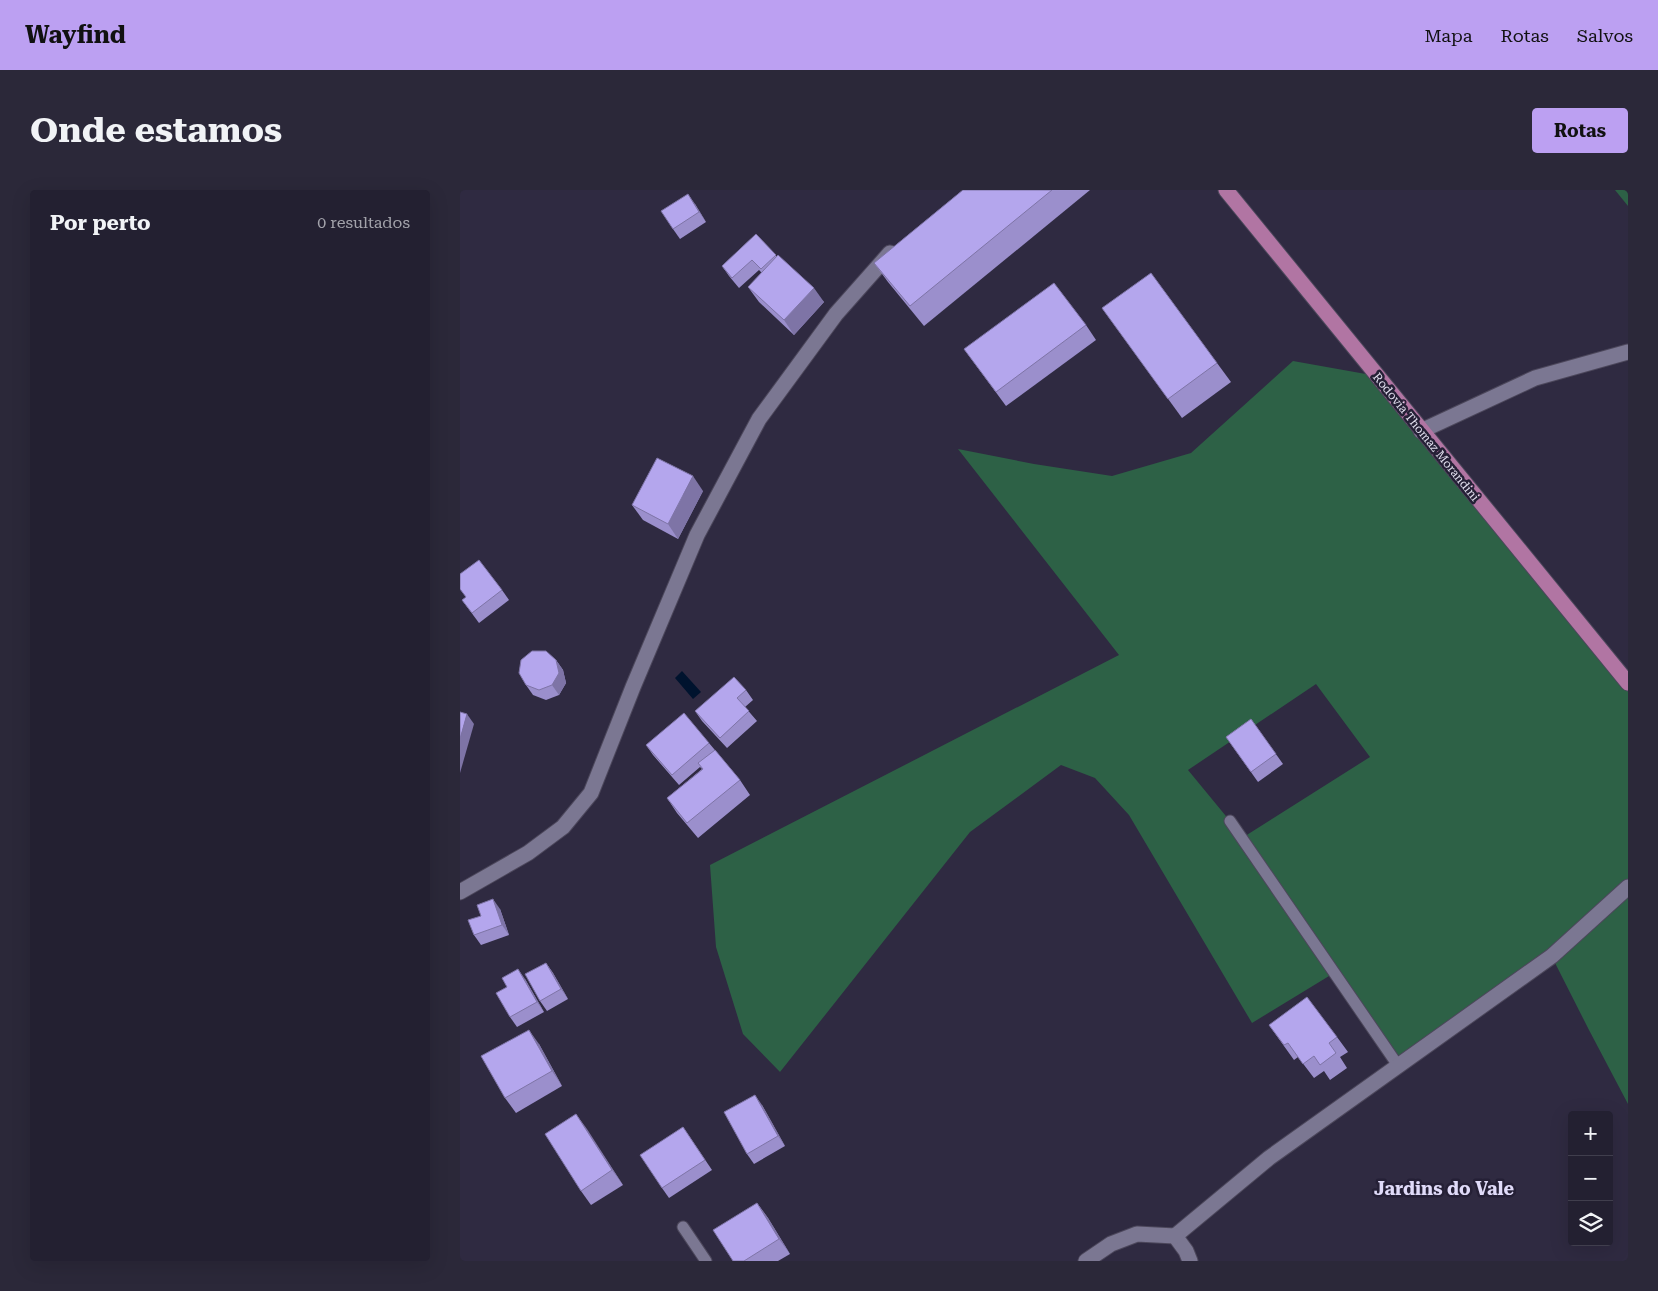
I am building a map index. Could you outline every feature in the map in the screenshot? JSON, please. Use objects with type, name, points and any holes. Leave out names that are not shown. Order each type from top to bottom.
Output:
[{"type":"main road","name":"Rodovia Thomaz Morandini","points":[[1226,190],[1627,680]]},
{"type":"street","points":[[460,892],[528,854],[563,827],[591,792],[697,535],[759,419],[836,314],[898,244]]},
{"type":"street","points":[[1422,431],[1535,378],[1628,352]]},
{"type":"street","points":[[1086,1261],[1111,1244],[1137,1234],[1175,1236],[1269,1158],[1552,956],[1628,887]]},
{"type":"street","points":[[1175,1236],[1186,1251],[1190,1261]]},
{"type":"lane","points":[[1230,821],[1399,1067]]},
{"type":"lane","points":[[683,1227],[706,1261]]},
{"type":"green space","points":[[1615,190],[1628,190],[1628,206]]},
{"type":"green space","points":[[1293,361],[1377,376],[1628,683],[1628,1104],[1552,957],[1399,1067],[1334,973],[1252,1023],[1129,815],[1095,778],[1061,765],[970,832],[780,1072],[743,1034],[716,947],[710,865],[1119,655],[958,449],[1034,464],[1112,476],[1191,453]],"holes":[[[1316,684],[1370,757],[1242,838],[1188,770]]]},
{"type":"water","points":[[682,671],[701,692],[693,699],[675,678]]},
{"type":"building","points":[[963,190],[1052,190],[910,306],[874,263]]},
{"type":"building","points":[[688,194],[699,212],[673,229],[661,211]]},
{"type":"building","points":[[756,234],[776,255],[761,269],[752,260],[732,278],[722,266]]},
{"type":"building","points":[[778,255],[814,288],[784,320],[748,287]]},
{"type":"building","points":[[1151,273],[1217,363],[1168,399],[1102,308]]},
{"type":"building","points":[[1054,283],[1086,325],[996,392],[964,349]]},
{"type":"building","points":[[657,458],[693,476],[668,524],[632,505]]},
{"type":"building","points":[[479,560],[502,590],[472,613],[462,600],[466,597],[460,589],[460,574]]},
{"type":"building","points":[[532,651],[546,651],[556,660],[559,673],[552,685],[539,690],[526,685],[519,673],[521,660]]},
{"type":"building","points":[[734,677],[746,690],[737,698],[749,711],[720,738],[695,711]]},
{"type":"building","points":[[460,712],[467,714],[460,739]]},
{"type":"building","points":[[684,713],[709,743],[672,775],[646,745]]},
{"type":"building","points":[[1251,719],[1276,754],[1251,772],[1226,737]]},
{"type":"building","points":[[715,750],[740,780],[687,823],[667,798],[703,769],[698,763]]},
{"type":"building","points":[[493,899],[502,925],[474,935],[468,920],[481,916],[477,905]]},
{"type":"building","points":[[546,963],[561,989],[540,1001],[525,974]]},
{"type":"building","points":[[518,969],[537,1002],[510,1017],[496,993],[507,987],[502,978]]},
{"type":"building","points":[[1307,997],[1337,1037],[1329,1043],[1336,1053],[1320,1065],[1314,1056],[1303,1064],[1288,1043],[1284,1045],[1269,1025]]},
{"type":"building","points":[[529,1030],[552,1071],[505,1098],[481,1056]]},
{"type":"building","points":[[755,1095],[778,1136],[747,1154],[724,1112]]},
{"type":"building","points":[[576,1114],[612,1170],[581,1191],[545,1134]]},
{"type":"building","points":[[683,1127],[705,1160],[662,1188],[640,1155]]},
{"type":"building","points":[[757,1203],[779,1239],[744,1261],[733,1261],[713,1230]]},
{"type":"district","name":"Jardins do Vale","points":[[1444,1188]]}]
